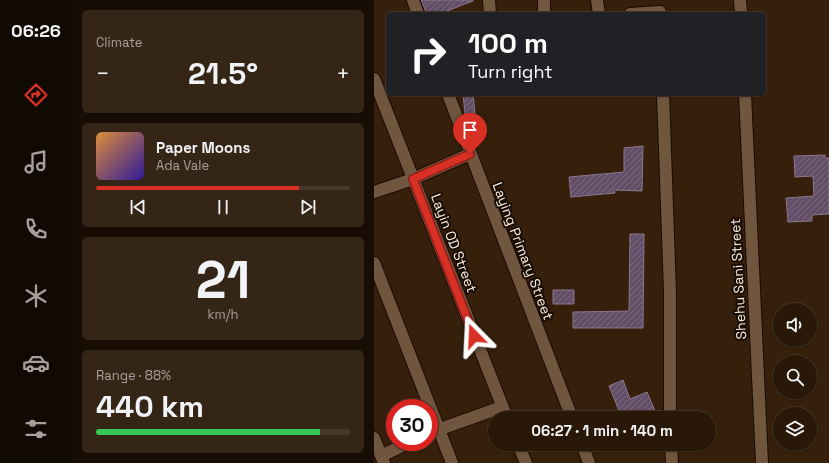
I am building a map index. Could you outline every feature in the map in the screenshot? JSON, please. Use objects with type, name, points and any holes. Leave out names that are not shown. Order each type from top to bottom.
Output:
[{"type":"street","points":[[413,0],[417,12]]},
{"type":"street","points":[[489,0],[490,12]]},
{"type":"street","points":[[544,0],[544,12]]},
{"type":"street","points":[[598,0],[599,12]]},
{"type":"street","points":[[740,0],[741,12]]},
{"type":"street","points":[[642,12],[660,9]]},
{"type":"street","name":"Layin OD Street","points":[[374,79],[504,411]]},
{"type":"street","name":"Laying Primary Street","points":[[449,96],[569,411]]},
{"type":"street","points":[[663,96],[670,292],[670,411]]},
{"type":"street","name":"Shehu Sani Street","points":[[745,96],[762,463]]},
{"type":"street","points":[[374,192],[413,179],[470,154]]},
{"type":"street","points":[[374,263],[423,399]]},
{"type":"street","points":[[438,430],[502,407]]},
{"type":"street","points":[[374,438],[382,460],[396,451]]},
{"type":"street","points":[[438,438],[452,463]]},
{"type":"street","points":[[521,451],[526,463]]},
{"type":"street","points":[[585,451],[589,463]]},
{"type":"street","points":[[671,451],[672,463]]},
{"type":"building","points":[[421,0],[473,0],[444,12],[426,12]]},
{"type":"building","points":[[463,96],[473,96],[475,113],[465,114]]},
{"type":"building","points":[[473,120],[475,141],[474,142],[466,121]]},
{"type":"building","points":[[643,146],[642,191],[614,190],[615,193],[571,197],[569,177],[624,172],[624,148]]},
{"type":"building","points":[[825,155],[825,158],[829,158],[829,214],[812,215],[812,221],[788,222],[786,198],[814,196],[813,176],[795,177],[794,156]]},
{"type":"building","points":[[630,234],[644,234],[643,328],[573,328],[573,312],[629,311]]},
{"type":"building","points":[[553,290],[574,290],[574,304],[553,304]]},
{"type":"building","points":[[623,380],[630,399],[647,392],[655,411],[619,411],[609,386]]},
{"type":"route","points":[[470,154],[413,179],[474,336]]}]
